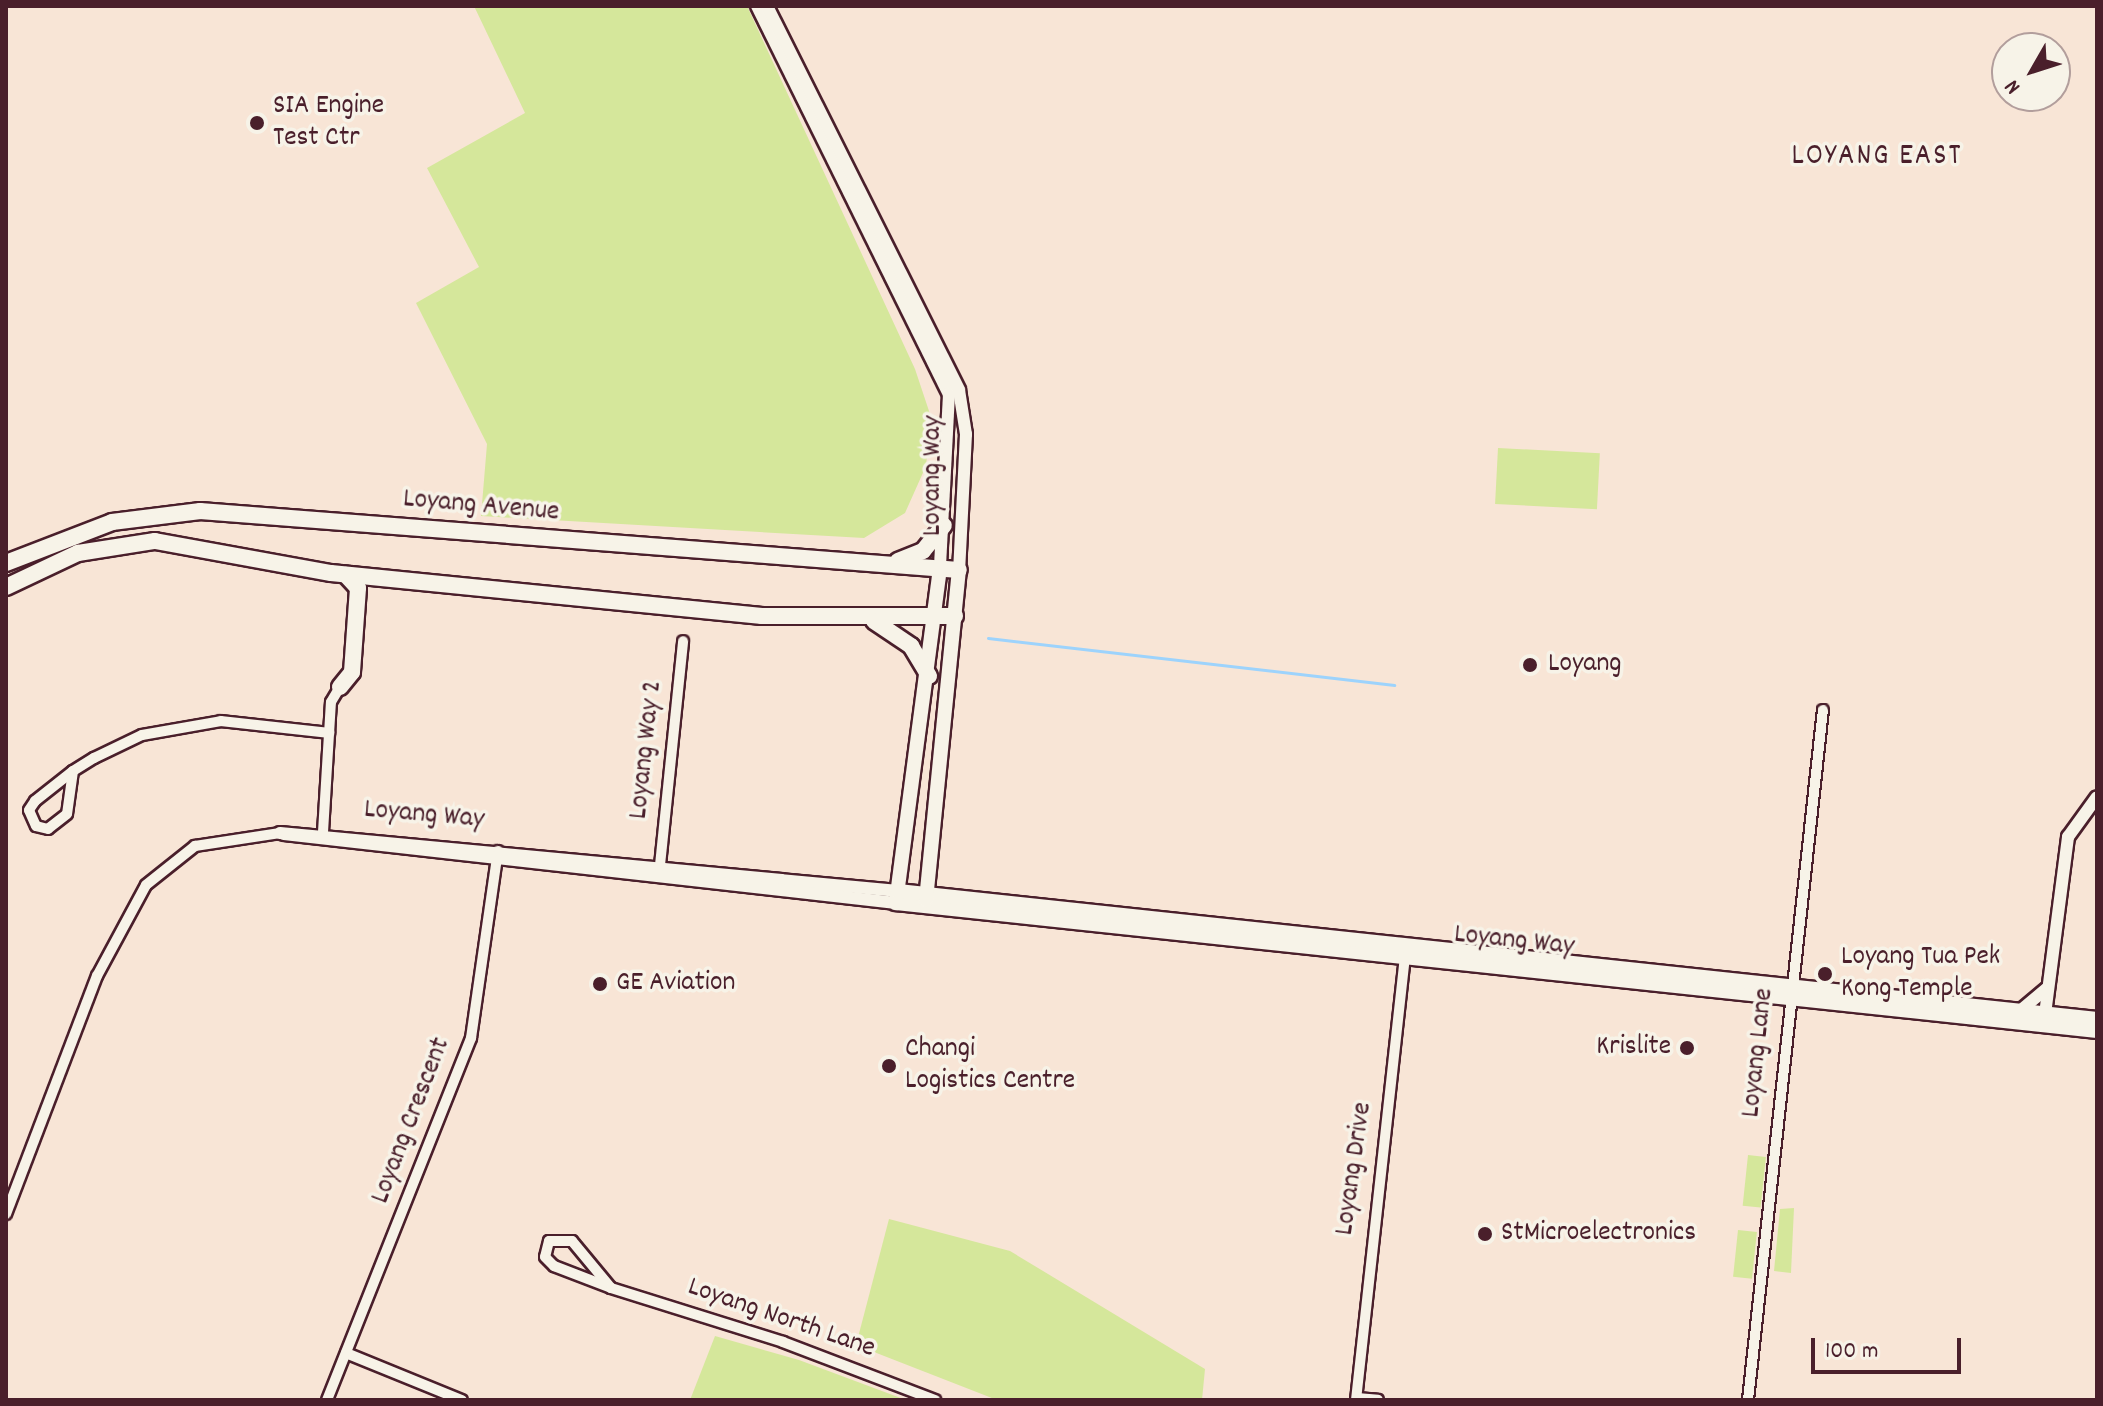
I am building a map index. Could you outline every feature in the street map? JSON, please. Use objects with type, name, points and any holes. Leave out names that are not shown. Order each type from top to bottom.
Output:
[{"type":"main road","name":"Loyang Avenue","points":[[6,563],[112,522],[212,511],[959,570]]},
{"type":"main road","points":[[888,563],[923,551],[944,525]]},
{"type":"main road","points":[[6,587],[78,553],[155,541],[346,575],[874,621],[955,616]]},
{"type":"main road","name":"Loyang Way","points":[[940,568],[929,676],[897,897],[2044,1019],[2097,1019]]},
{"type":"main road","name":"Loyang Way","points":[[926,900],[959,570]]},
{"type":"main road","points":[[340,687],[352,672],[358,588],[346,575]]},
{"type":"main road","points":[[874,621],[911,646],[929,676]]},
{"type":"main road","name":"Loyang Way","points":[[1789,991],[2021,1010],[2044,1019],[2097,1031]]},
{"type":"street","name":"Loyang Way","points":[[757,6],[949,394],[940,568]]},
{"type":"street","name":"Loyang Way","points":[[767,6],[959,390],[966,434],[959,570]]},
{"type":"street","name":"Loyang Way 2","points":[[660,865],[683,641]]},
{"type":"street","points":[[333,844],[323,832],[329,733],[340,687]]},
{"type":"street","name":"Loyang Lane","points":[[1748,1400],[1789,991],[1823,710]]},
{"type":"street","points":[[73,771],[67,814],[48,829],[36,826],[31,805],[73,771],[169,728],[221,721],[329,733]]},
{"type":"street","points":[[2044,1019],[2065,856],[2076,821],[2097,797]]},
{"type":"street","points":[[2065,856],[2097,804]]},
{"type":"street","name":"Loyang Way","points":[[6,1214],[97,976],[146,885],[195,846],[280,833],[323,832],[667,878],[897,897]]},
{"type":"street","points":[[307,842],[323,832]]},
{"type":"street","name":"Loyang Way","points":[[280,833],[307,842],[660,865],[897,897]]},
{"type":"street","name":"Loyang Crescent","points":[[327,1400],[471,1038],[498,855]]},
{"type":"street","points":[[660,865],[667,878]]},
{"type":"street","name":"Loyang Drive","points":[[1357,1399],[1405,950]]},
{"type":"street","points":[[2021,1010],[2049,987]]},
{"type":"street","name":"Loyang North Lane","points":[[611,1288],[572,1241],[549,1241],[545,1257],[554,1266],[611,1288],[935,1400]]},
{"type":"street","points":[[346,1353],[462,1400]]},
{"type":"street","points":[[1357,1399],[1378,1400]]},
{"type":"green space","points":[[474,6],[747,6],[915,369],[931,417],[926,466],[905,513],[864,538],[481,516],[487,444],[416,303],[479,267],[427,168],[525,113]]},
{"type":"green space","points":[[1498,448],[1600,453],[1597,509],[1495,504]]},
{"type":"green space","points":[[1748,1155],[1766,1157],[1761,1208],[1743,1206]]},
{"type":"green space","points":[[1794,1208],[1791,1273],[1774,1271],[1780,1209]]},
{"type":"green space","points":[[889,1219],[1010,1251],[1205,1369],[1202,1400],[997,1400],[856,1345]]},
{"type":"green space","points":[[1738,1230],[1757,1232],[1752,1279],[1733,1277]]},
{"type":"green space","points":[[715,1336],[799,1360],[906,1400],[690,1400]]},
{"type":"waterway","points":[[988,638],[1394,685]]},
{"type":"place","name":"SIA Engine Test Ctr","points":[[257,123]]},
{"type":"place","name":"Loyang","points":[[1530,665]]},
{"type":"place","name":"Loyang Tua Pek Kong Temple","points":[[1825,974]]},
{"type":"place","name":"GE Aviation","points":[[600,984]]},
{"type":"place","name":"Krislite","points":[[1687,1048]]},
{"type":"place","name":"Changi Logistics Centre","points":[[889,1066]]},
{"type":"place","name":"StMicroelectronics","points":[[1485,1234]]},
{"type":"district","name":"LOYANG EAST","points":[[1877,158]]}]
